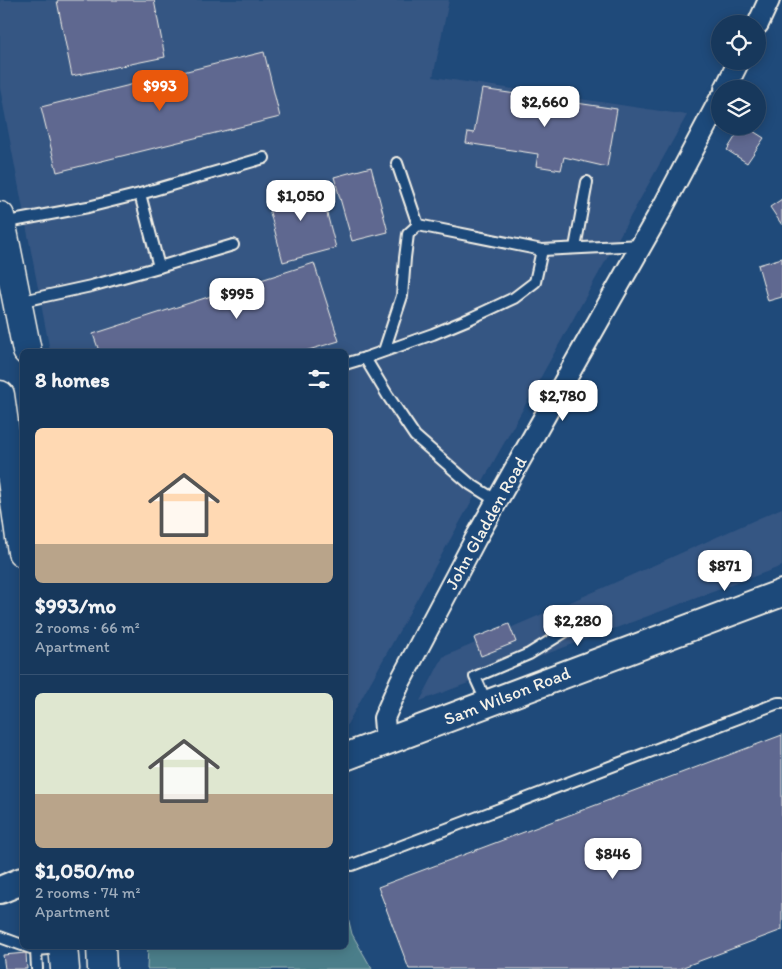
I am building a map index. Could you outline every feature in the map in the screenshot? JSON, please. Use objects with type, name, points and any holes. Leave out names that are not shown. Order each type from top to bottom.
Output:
[{"type":"main road","points":[[1,219],[27,349]]},
{"type":"main road","points":[[0,395],[20,538]]},
{"type":"main road","points":[[101,949],[102,969]]},
{"type":"street","points":[[762,15],[769,0]]},
{"type":"street","name":"John Gladden Road","points":[[386,741],[384,718],[400,682],[476,538],[642,245],[711,116]]},
{"type":"street","name":"Sam Wilson Road","points":[[348,756],[782,592]]},
{"type":"street","points":[[0,890],[20,882]]},
{"type":"lane","points":[[1,219],[88,207],[264,158]]},
{"type":"lane","points":[[397,163],[418,225]]},
{"type":"lane","points":[[575,248],[587,182]]},
{"type":"lane","points":[[140,194],[159,267]]},
{"type":"lane","points":[[418,225],[542,250],[642,245]]},
{"type":"lane","points":[[384,351],[402,296],[408,234],[418,225]]},
{"type":"lane","points":[[17,302],[91,286],[234,245]]},
{"type":"lane","points":[[348,363],[451,327],[514,298],[535,282],[542,250]]},
{"type":"lane","points":[[365,358],[415,436],[470,484],[497,501]]},
{"type":"lane","points":[[487,703],[475,677],[529,654],[595,613]]},
{"type":"lane","points":[[352,865],[782,703]]},
{"type":"lane","points":[[0,937],[20,944]]},
{"type":"lane","points":[[33,949],[64,954]]},
{"type":"lane","points":[[36,950],[37,969]]},
{"type":"shaded area","points":[[0,0],[449,0],[433,77],[687,115],[348,723],[348,349],[50,349],[0,88]]},
{"type":"shaded area","points":[[782,508],[782,566],[420,701],[443,657]]},
{"type":"green space","points":[[348,917],[352,934],[372,969],[147,969],[148,949],[348,949]]},
{"type":"building","points":[[154,0],[165,57],[72,76],[57,1]]},
{"type":"building","points":[[264,52],[280,117],[57,172],[41,107]]},
{"type":"building","points":[[482,89],[617,109],[607,167],[564,157],[561,170],[536,166],[538,154],[466,143],[468,132],[474,133]]},
{"type":"building","points":[[736,135],[759,135],[764,138],[747,163],[727,150]]},
{"type":"building","points":[[371,167],[388,232],[352,241],[334,177]]},
{"type":"building","points":[[319,183],[336,248],[283,262],[266,197]]},
{"type":"building","points":[[782,199],[782,225],[770,207]]},
{"type":"building","points":[[782,258],[782,297],[768,301],[758,265]]},
{"type":"building","points":[[314,263],[339,341],[312,349],[98,349],[93,334]]},
{"type":"building","points":[[509,624],[516,642],[481,656],[474,638]]},
{"type":"building","points":[[782,735],[782,930],[678,969],[409,969],[378,887]]},
{"type":"building","points":[[26,953],[27,969],[5,969],[3,955]]}]
